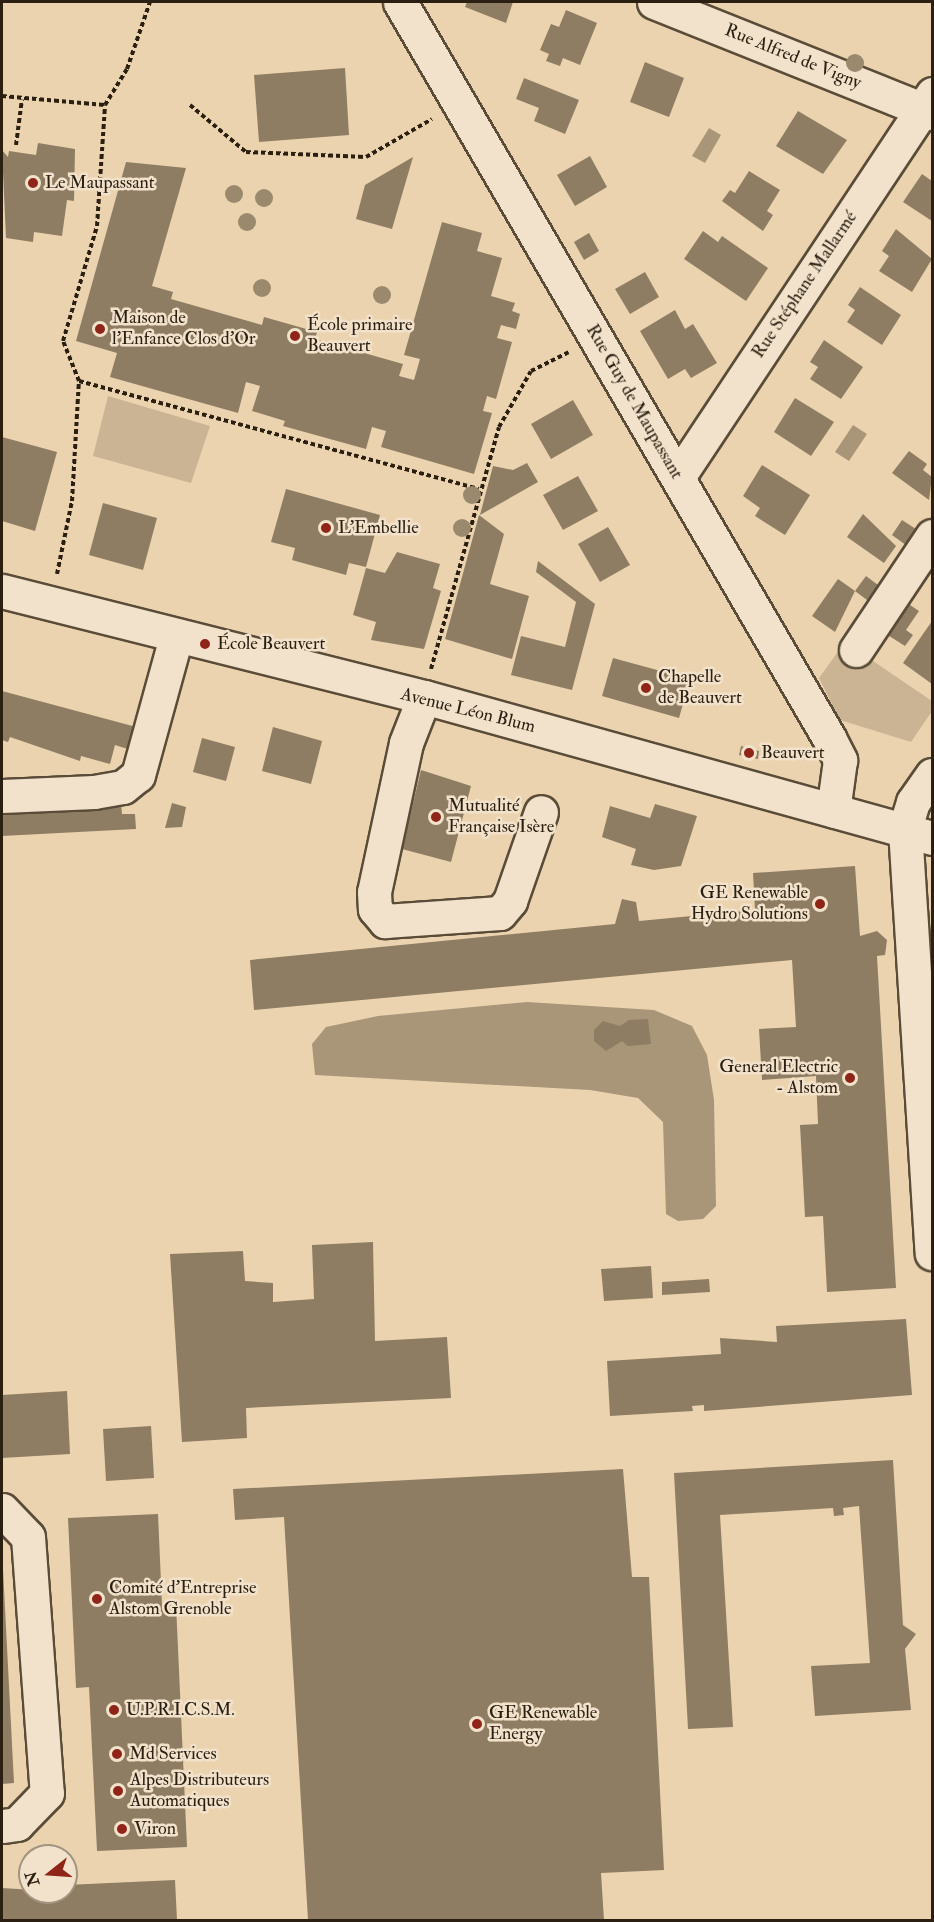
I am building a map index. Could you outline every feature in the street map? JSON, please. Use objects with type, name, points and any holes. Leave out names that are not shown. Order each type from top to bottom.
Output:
[{"type":"street","name":"Rue Guy de Maupassant","points":[[400,2],[678,477],[840,760],[833,811]]},
{"type":"street","name":"Rue Alfred de Vigny","points":[[654,2],[929,105]]},
{"type":"street","name":"Rue Stéphane Mallarmé","points":[[678,477],[929,105]]},
{"type":"street","points":[[856,650],[933,536]]},
{"type":"street","name":"Avenue Léon Blum","points":[[2,591],[176,637],[424,697],[919,833]]},
{"type":"street","points":[[2,796],[94,792],[123,787],[138,775],[176,637]]},
{"type":"street","points":[[424,697],[406,743],[374,892],[375,909],[385,921],[500,913],[510,901],[540,812]]},
{"type":"street","points":[[933,775],[913,802],[919,833],[933,1253]]},
{"type":"street","points":[[2,1510],[28,1537],[47,1793],[17,1824],[2,1826]]},
{"type":"path","points":[[50,604],[72,501],[79,381],[63,341],[97,226],[105,105],[127,69],[150,2]]},
{"type":"path","points":[[2,96],[105,105]]},
{"type":"path","points":[[16,145],[22,99]]},
{"type":"path","points":[[190,105],[246,152],[366,157],[459,103]]},
{"type":"path","points":[[424,697],[479,489],[499,426],[531,371],[596,338]]},
{"type":"path","points":[[79,381],[479,489]]},
{"type":"shaded area","points":[[709,128],[721,135],[705,163],[692,156]]},
{"type":"shaded area","points":[[108,396],[210,426],[191,483],[93,456]]},
{"type":"shaded area","points":[[853,425],[867,434],[849,461],[835,452]]},
{"type":"shaded area","points":[[845,642],[932,701],[932,711],[911,742],[840,720],[819,678]]},
{"type":"shaded area","points":[[527,1002],[654,1010],[692,1026],[707,1055],[714,1100],[716,1206],[703,1219],[678,1221],[666,1214],[663,1122],[638,1098],[590,1090],[315,1075],[312,1044],[326,1027],[378,1016]]},
{"type":"building","points":[[467,2],[513,2],[506,23],[465,7]]},
{"type":"building","points":[[566,10],[597,23],[580,65],[563,58],[560,66],[546,61],[549,54],[540,50],[551,24],[559,27]]},
{"type":"building","points":[[645,62],[684,78],[669,117],[630,102]]},
{"type":"building","points":[[345,68],[349,135],[259,142],[254,75]]},
{"type":"building","points":[[524,78],[579,100],[565,134],[534,121],[539,108],[516,99]]},
{"type":"building","points":[[798,111],[847,140],[823,174],[776,146]]},
{"type":"building","name":"Le Maupassant","points":[[38,143],[75,149],[74,201],[67,200],[62,236],[34,232],[33,242],[6,238],[2,150],[8,157],[9,151],[36,155]]},
{"type":"building","points":[[590,156],[607,187],[575,206],[557,175]]},
{"type":"building","points":[[413,157],[392,229],[356,219],[365,185]]},
{"type":"building","points":[[126,162],[186,168],[152,286],[173,292],[171,299],[262,325],[264,317],[317,332],[315,339],[403,364],[399,376],[414,380],[420,359],[404,355],[442,222],[482,233],[477,251],[502,258],[491,296],[515,303],[512,311],[520,314],[516,329],[501,325],[497,338],[512,342],[496,399],[487,396],[483,411],[492,413],[474,474],[381,447],[386,431],[372,427],[366,449],[283,426],[285,421],[252,411],[260,386],[246,382],[238,413],[110,377],[117,353],[76,341]]},
{"type":"building","points":[[749,171],[780,190],[767,211],[773,215],[763,231],[722,201],[730,190],[735,193]]},
{"type":"building","points":[[922,174],[932,181],[932,221],[903,202]]},
{"type":"building","points":[[896,229],[932,259],[912,292],[879,271],[889,256],[882,251]]},
{"type":"building","points":[[703,231],[718,242],[722,236],[768,268],[746,301],[684,259]]},
{"type":"building","points":[[589,233],[599,251],[584,260],[574,242]]},
{"type":"building","points":[[645,272],[659,297],[630,314],[615,289]]},
{"type":"building","points":[[860,287],[901,315],[882,345],[847,322],[855,310],[848,305]]},
{"type":"building","points":[[675,310],[685,329],[693,324],[717,363],[691,378],[685,369],[668,379],[640,331]]},
{"type":"building","points":[[824,340],[863,367],[841,399],[810,379],[818,367],[810,362]]},
{"type":"building","points":[[795,398],[834,422],[811,456],[774,432]]},
{"type":"building","points":[[573,400],[593,435],[551,459],[531,424]]},
{"type":"building","points":[[2,437],[57,452],[35,531],[2,521]]},
{"type":"building","points":[[909,451],[927,464],[923,470],[932,477],[929,500],[892,473]]},
{"type":"building","points":[[527,463],[538,482],[480,515],[493,466],[513,470]]},
{"type":"building","points":[[762,465],[810,495],[785,535],[755,516],[760,508],[743,496]]},
{"type":"building","points":[[578,476],[598,511],[563,530],[543,495]]},
{"type":"building","name":"L'Embellie","points":[[286,489],[380,515],[366,567],[349,563],[346,575],[292,560],[295,548],[271,542]]},
{"type":"building","points":[[103,503],[157,518],[143,570],[89,555]]},
{"type":"building","points":[[863,514],[896,546],[884,563],[847,537]]},
{"type":"building","points":[[479,515],[504,534],[490,584],[529,596],[512,659],[445,639]]},
{"type":"building","points":[[902,520],[925,535],[914,551],[892,535]]},
{"type":"building","points":[[608,527],[630,565],[600,582],[578,544]]},
{"type":"building","name":"L'Embellie","points":[[397,552],[440,564],[433,588],[441,591],[424,649],[371,640],[376,622],[353,615],[366,568],[385,573]]},
{"type":"building","points":[[538,561],[595,604],[572,690],[511,675],[521,636],[565,647],[576,602],[536,572]]},
{"type":"building","points":[[866,576],[886,591],[875,606],[855,591]]},
{"type":"building","points":[[838,579],[855,591],[835,632],[812,616]]},
{"type":"building","points":[[907,603],[919,611],[906,630],[913,635],[905,646],[886,634]]},
{"type":"building","points":[[932,621],[932,684],[903,663]]},
{"type":"building","name":"Chapelle de Beauvert","points":[[613,658],[690,679],[679,718],[602,696]]},
{"type":"building","points":[[2,691],[140,728],[134,751],[115,745],[110,764],[81,756],[80,761],[10,737],[8,742],[2,740]]},
{"type":"building","points":[[273,727],[322,741],[311,784],[262,771]]},
{"type":"building","points":[[202,738],[235,747],[226,781],[193,772]]},
{"type":"building","name":"Beauvert","points":[[741,746],[759,751],[758,759],[739,755]]},
{"type":"building","name":"Mutualité Française Isère","points":[[421,770],[471,786],[451,862],[402,849]]},
{"type":"building","points":[[121,803],[122,814],[135,814],[136,829],[2,836],[2,809]]},
{"type":"building","points":[[172,803],[186,807],[182,827],[165,828]]},
{"type":"building","points":[[655,804],[697,816],[681,866],[654,870],[631,865],[636,849],[602,837],[610,806],[650,818]]},
{"type":"building","points":[[855,866],[860,936],[877,931],[887,940],[885,955],[877,956],[896,1288],[827,1292],[823,1216],[805,1217],[800,1125],[818,1124],[816,1076],[762,1080],[759,1029],[796,1027],[792,960],[254,1010],[250,960],[615,924],[622,899],[636,902],[639,921],[755,910],[753,873]]},
{"type":"building","points":[[648,1019],[651,1044],[628,1046],[622,1041],[606,1051],[594,1041],[594,1030],[603,1021],[620,1026],[629,1020]]},
{"type":"building","points":[[373,1242],[375,1341],[447,1337],[451,1398],[246,1408],[247,1438],[182,1442],[170,1254],[243,1251],[245,1281],[273,1283],[273,1302],[314,1299],[312,1245]]},
{"type":"building","points":[[651,1266],[653,1298],[604,1301],[601,1269]]},
{"type":"building","points":[[709,1279],[710,1292],[662,1295],[662,1282]]},
{"type":"building","points":[[906,1319],[912,1395],[704,1411],[704,1405],[692,1406],[693,1411],[610,1416],[607,1361],[721,1354],[720,1338],[777,1342],[776,1326]]},
{"type":"building","points":[[67,1391],[70,1454],[2,1458],[2,1395]]},
{"type":"building","points":[[151,1426],[154,1478],[106,1481],[103,1429]]},
{"type":"building","points":[[893,1460],[903,1625],[916,1634],[905,1649],[911,1710],[815,1716],[811,1666],[870,1663],[859,1506],[843,1508],[844,1515],[834,1516],[833,1508],[720,1515],[733,1727],[688,1729],[674,1473]]},
{"type":"building","name":"GE Renewable Energy","points":[[623,1469],[632,1577],[649,1577],[664,1870],[601,1873],[604,1920],[308,1920],[284,1517],[235,1520],[233,1489]]},
{"type":"building","points":[[158,1514],[162,1605],[176,1604],[187,1847],[97,1851],[89,1687],[76,1688],[68,1518]]},
{"type":"building","points":[[2,1550],[14,1783],[2,1784]]},
{"type":"building","points":[[175,1880],[177,1920],[2,1920],[2,1888],[18,1889],[18,1904],[78,1904],[78,1884]]},
{"type":"place","name":"Le Maupassant","points":[[33,183]]},
{"type":"place","name":"Maison de l'Enfance Clos d'Or","points":[[100,329]]},
{"type":"place","name":"École primaire Beauvert","points":[[295,336]]},
{"type":"place","name":"L'Embellie","points":[[326,528]]},
{"type":"place","name":"École Beauvert","points":[[205,644]]},
{"type":"place","name":"Chapelle de Beauvert","points":[[646,688]]},
{"type":"place","name":"Beauvert","points":[[749,753]]},
{"type":"place","name":"Mutualité Française Isère","points":[[436,817]]},
{"type":"place","name":"GE Renewable Hydro Solutions","points":[[820,904]]},
{"type":"place","name":"General Electric - Alstom","points":[[850,1078]]},
{"type":"place","name":"Comité d'Entreprise Alstom Grenoble","points":[[97,1599]]},
{"type":"place","name":"U.P.R.I.C.S.M.","points":[[114,1710]]},
{"type":"place","name":"GE Renewable Energy","points":[[477,1724]]},
{"type":"place","name":"Md Services","points":[[117,1754]]},
{"type":"place","name":"Alpes Distributeurs Automatiques","points":[[118,1791]]},
{"type":"place","name":"Viron","points":[[122,1829]]}]
